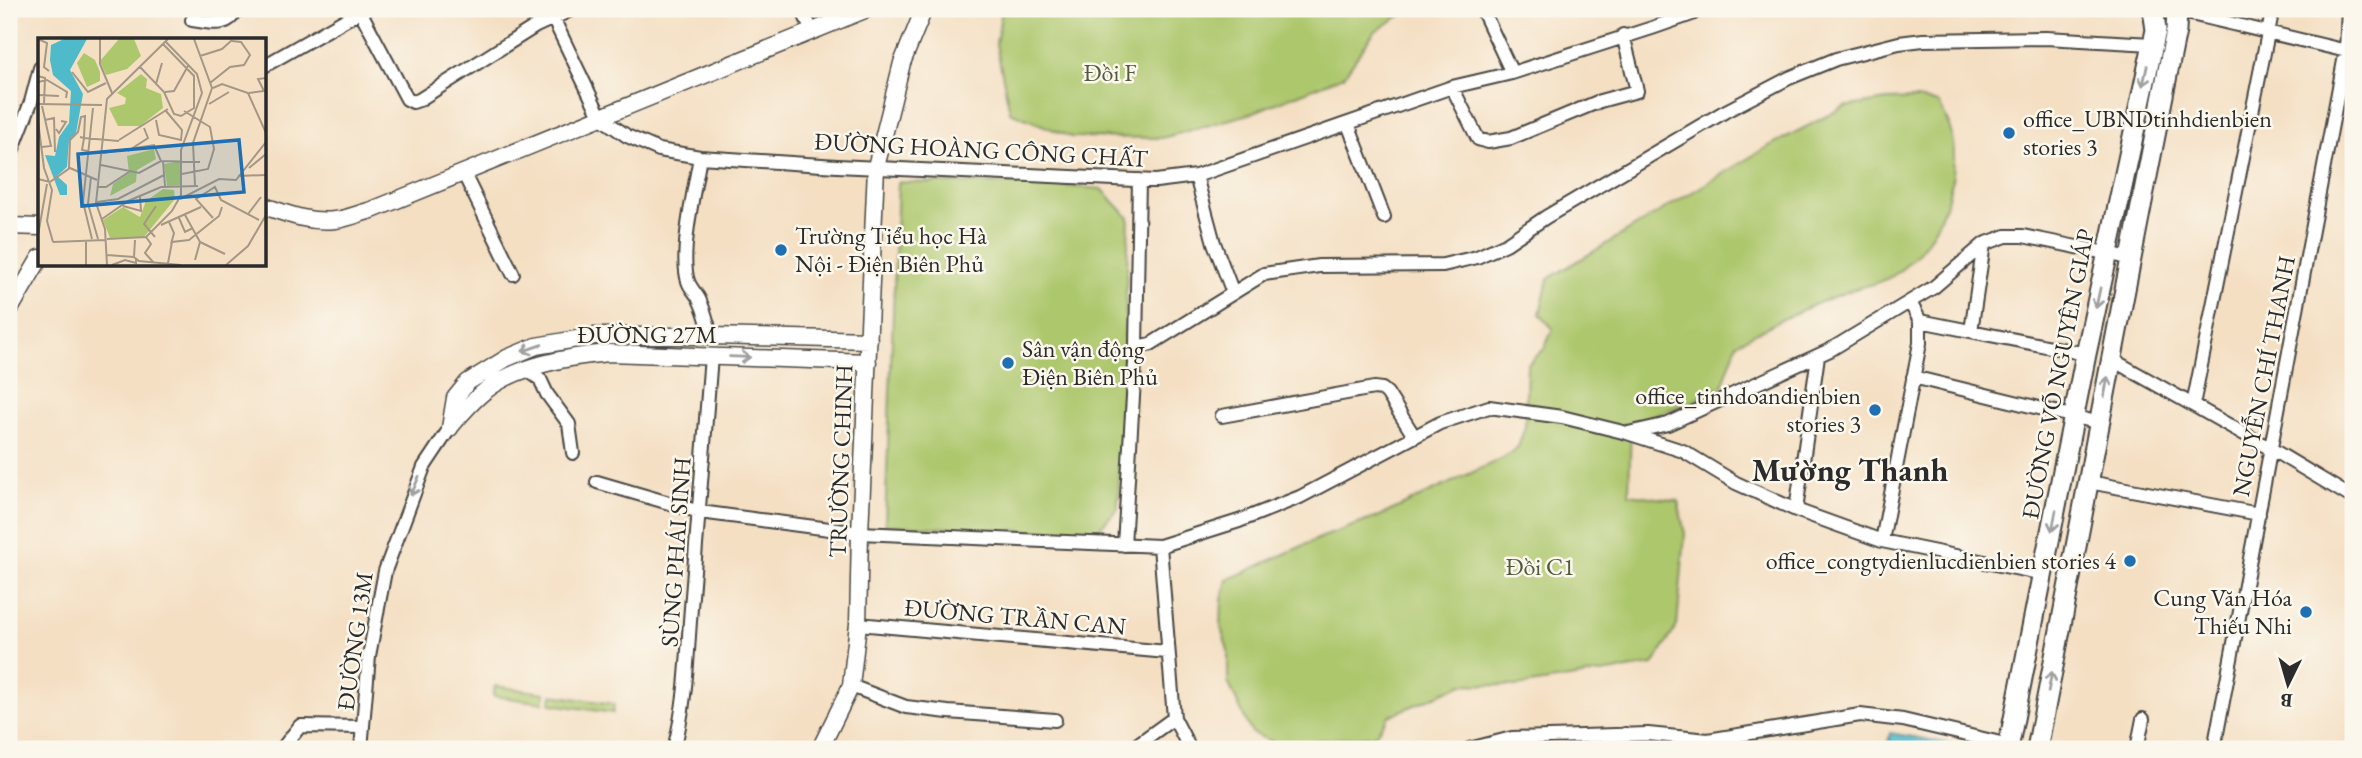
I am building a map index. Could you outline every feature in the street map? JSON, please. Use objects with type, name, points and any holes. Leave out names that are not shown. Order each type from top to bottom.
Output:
[{"type":"highway","name":"ĐƯỜNG VÕ NGUYÊN GIÁP","points":[[2009,747],[2086,354],[2156,30],[2153,9]]},
{"type":"highway","name":"ĐƯỜNG VÕ NGUYÊN GIÁP","points":[[2036,749],[2176,31],[2177,11]]},
{"type":"highway","points":[[2127,159],[2149,164]]},
{"type":"highway","points":[[2086,354],[2111,359]]},
{"type":"highway","points":[[2009,747],[2036,749]]},
{"type":"street","points":[[192,20],[221,24],[231,20],[237,9]]},
{"type":"street","points":[[266,65],[359,10],[407,99],[413,102],[536,26],[573,9]]},
{"type":"street","points":[[802,9],[812,31]]},
{"type":"street","points":[[266,207],[300,218],[337,220],[372,210],[867,9]]},
{"type":"street","name":"TRƯỜNG CHINH","points":[[820,749],[851,686],[858,624],[876,167],[902,63],[924,9]]},
{"type":"street","points":[[1482,9],[1512,73]]},
{"type":"street","name":"ĐƯỜNG HOÀNG CÔNG CHẤT","points":[[601,118],[627,136],[659,150],[700,158],[1156,181],[1196,176],[1452,88],[1512,73],[1692,14],[1699,9]]},
{"type":"street","points":[[2193,405],[2271,18],[2269,9]]},
{"type":"street","name":"NGUYỄN CHÍ THANH","points":[[2214,749],[2350,51],[2348,9]]},
{"type":"street","points":[[2177,11],[2350,51]]},
{"type":"street","points":[[553,18],[601,118]]},
{"type":"street","points":[[1452,88],[1478,139],[1488,142],[1511,138],[1600,101],[1636,91],[1623,35]]},
{"type":"street","points":[[1136,348],[1151,344],[1264,274],[1319,266],[1443,265],[1477,257],[1506,244],[1546,217],[1724,112],[1789,78],[1836,59],[1899,43],[1923,40],[2046,38],[2152,44]]},
{"type":"street","points":[[9,159],[38,76]]},
{"type":"street","points":[[1348,124],[1384,217]]},
{"type":"street","points":[[700,158],[690,215],[687,273],[689,284],[706,316],[711,335],[711,356]]},
{"type":"street","points":[[463,172],[513,275]]},
{"type":"street","points":[[1196,176],[1214,243],[1233,293]]},
{"type":"street","points":[[1124,545],[1136,348],[1139,180]]},
{"type":"street","points":[[9,226],[38,227]]},
{"type":"street","points":[[1627,433],[1668,424],[1818,356],[1934,287],[1984,244],[2006,236],[2023,236],[2130,258]]},
{"type":"street","points":[[1971,331],[1984,244]]},
{"type":"street","points":[[9,311],[38,261]]},
{"type":"street","points":[[1882,541],[1920,344],[1920,321],[1910,302]]},
{"type":"street","points":[[1920,321],[2086,354]]},
{"type":"street","name":"ĐƯỜNG 27M","points":[[450,428],[455,398],[468,382],[507,358],[536,346],[594,336],[711,335],[869,341]]},
{"type":"street","points":[[776,338],[776,359]]},
{"type":"street","name":"ĐƯỜNG 27M","points":[[450,428],[488,388],[559,359],[609,354],[868,362]]},
{"type":"street","name":"SÙNG PHÁI SINH","points":[[674,749],[681,724],[688,670],[691,598],[711,356]]},
{"type":"street","points":[[1796,510],[1818,356]]},
{"type":"street","points":[[2111,359],[2353,498]]},
{"type":"street","points":[[527,370],[540,379],[569,424],[573,453]]},
{"type":"street","points":[[1913,377],[2100,423]]},
{"type":"street","points":[[1222,416],[1374,388],[1387,393],[1414,436]]},
{"type":"street","points":[[597,482],[700,512],[860,533],[1160,546],[1239,521],[1300,497],[1414,436],[1489,407],[1562,417],[1627,433],[1683,452],[1736,482],[1796,510],[1882,541],[2043,574]]},
{"type":"street","name":"ĐƯỜNG 13M","points":[[361,749],[369,656],[385,571],[424,467],[450,428]]},
{"type":"street","points":[[2089,482],[2259,514]]},
{"type":"street","points":[[1160,546],[1174,718],[1190,749]]},
{"type":"street","name":"ĐƯỜNG TRẦN CAN","points":[[858,624],[1167,652]]},
{"type":"street","points":[[851,686],[906,707],[1055,720]]},
{"type":"street","points":[[1469,749],[1511,738],[1625,734],[1709,740],[1860,715],[1903,720],[2009,747]]},
{"type":"street","points":[[1131,749],[1174,718]]},
{"type":"street","points":[[2137,749],[2143,719]]},
{"type":"street","points":[[282,749],[300,726],[363,727]]},
{"type":"street","points":[[1625,734],[1626,749]]},
{"type":"green space","name":"Đồi F","points":[[1002,9],[1411,9],[1374,32],[1344,76],[1249,114],[1162,138],[1071,137],[1010,112],[996,44]]},
{"type":"green space","name":"Đồi C1","points":[[1916,99],[1939,103],[1950,128],[1953,169],[1944,209],[1935,229],[1910,262],[1889,278],[1820,302],[1737,343],[1722,387],[1694,401],[1631,423],[1629,494],[1678,501],[1685,534],[1677,626],[1653,665],[1517,686],[1463,684],[1389,716],[1374,736],[1277,744],[1251,732],[1228,682],[1228,650],[1221,628],[1222,599],[1227,580],[1320,538],[1380,516],[1503,458],[1518,447],[1525,427],[1527,365],[1544,349],[1553,329],[1540,314],[1548,279],[1767,147],[1844,107],[1887,100]]},
{"type":"green space","name":"Sân vận động Điện Biên Phủ","points":[[898,182],[1037,184],[1102,189],[1129,218],[1118,508],[1094,534],[885,525]]},
{"type":"green space","points":[[495,686],[545,693],[543,703],[493,696]]},
{"type":"green space","points":[[552,695],[614,704],[613,713],[551,704]]},
{"type":"water","points":[[1890,733],[1981,749],[1887,749]]},
{"type":"place","name":"office_UBNDtinhdienbien stories 3","points":[[2009,133]]},
{"type":"place","name":"Trường Tiểu học Hà Nội - Điện Biên Phủ","points":[[781,250]]},
{"type":"place","name":"Sân vận động Điện Biên Phủ","points":[[1008,363]]},
{"type":"place","name":"office_tinhdoandienbien stories 3","points":[[1875,410]]},
{"type":"place","name":"office_congtydienlucdienbien stories 4","points":[[2130,561]]},
{"type":"place","name":"Cung Văn Hóa Thiếu Nhi","points":[[2306,612]]},
{"type":"district","name":"Mường Thanh","points":[[1850,470]]}]
